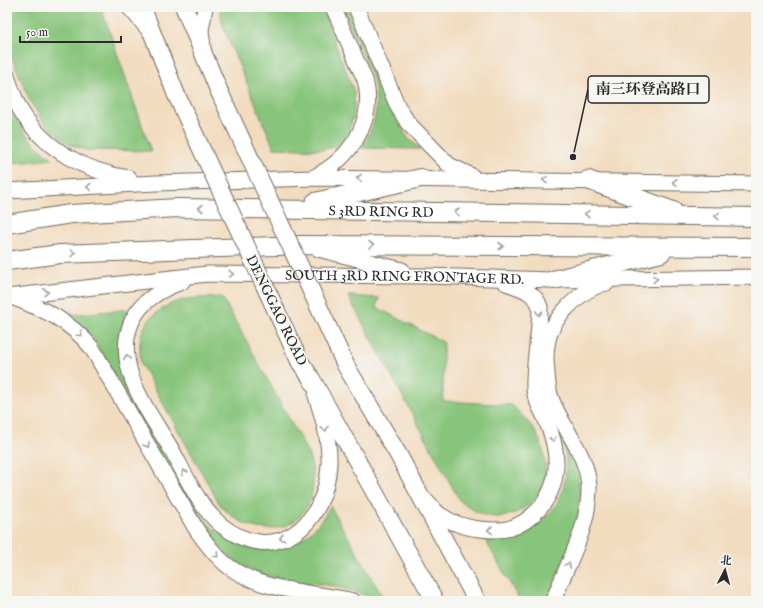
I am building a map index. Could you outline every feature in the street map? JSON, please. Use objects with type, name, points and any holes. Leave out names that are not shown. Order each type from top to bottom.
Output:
[{"type":"highway","points":[[286,209],[421,178]]},
{"type":"highway","points":[[588,180],[687,216]]},
{"type":"highway","name":"S 3RD RING RD","points":[[7,224],[71,214],[171,209],[286,209],[756,217]]},
{"type":"highway","points":[[7,261],[60,254],[302,245],[756,247]]},
{"type":"highway","points":[[554,280],[688,246]]},
{"type":"main road","points":[[129,7],[153,34]]},
{"type":"main road","name":"DENGGAO ROAD","points":[[142,7],[176,94],[300,362],[311,378],[435,601]]},
{"type":"main road","points":[[184,7],[219,91],[346,366],[411,479],[477,601]]},
{"type":"main road","points":[[204,52],[201,31],[205,7]]},
{"type":"main road","points":[[313,178],[327,171],[350,148],[364,123],[367,112],[367,89],[333,7]]},
{"type":"main road","points":[[356,7],[398,107],[408,123],[449,165],[464,174],[480,179]]},
{"type":"main road","points":[[7,76],[20,110],[33,128],[64,155],[79,163],[114,176],[156,183]]},
{"type":"main road","points":[[7,191],[156,183],[313,178],[588,180],[756,184]]},
{"type":"main road","points":[[302,245],[425,276]]},
{"type":"main road","points":[[207,274],[162,290],[143,304],[128,333],[127,358],[138,391],[203,505],[221,525],[250,540],[279,540],[294,534],[304,527],[318,508],[327,483],[329,464],[328,444],[311,378]]},
{"type":"main road","name":"SOUTH 3RD RING FRONTAGE RD.","points":[[8,296],[207,274],[425,276],[554,280],[756,277]]},
{"type":"main road","points":[[411,479],[441,516],[461,526],[488,530],[510,528],[531,518],[542,505],[555,477],[557,464],[554,442],[546,419],[538,406],[534,391],[535,354],[540,314],[538,300],[523,289],[492,280],[476,278]]},
{"type":"main road","points":[[553,601],[580,536],[588,498],[589,485],[581,454],[551,398],[547,370],[548,335],[557,318],[588,290],[602,284],[625,279]]},
{"type":"main road","points":[[8,296],[50,312],[69,324],[92,348],[196,529],[212,551],[228,566],[250,579],[273,587],[353,601]]},
{"type":"green space","points":[[7,7],[101,7],[151,151],[86,150],[69,144],[44,123],[30,101],[7,46]]},
{"type":"green space","points":[[220,7],[321,7],[354,92],[353,117],[351,125],[343,140],[337,145],[325,149],[274,148],[226,34],[222,22]]},
{"type":"green space","points":[[342,7],[348,7],[390,110],[408,138],[420,149],[361,148],[370,131],[375,115],[375,89],[373,79]]},
{"type":"green space","points":[[7,103],[16,120],[26,134],[38,147],[53,159],[7,164]]},
{"type":"green space","points":[[348,296],[379,298],[376,307],[443,342],[443,401],[512,405],[534,429],[541,444],[545,467],[543,484],[534,499],[528,505],[513,514],[495,517],[479,513],[460,501]]},
{"type":"green space","points":[[222,297],[308,453],[313,476],[311,496],[304,512],[291,523],[276,529],[258,528],[239,520],[220,505],[141,364],[140,343],[143,329],[147,322],[159,311],[173,303],[187,299]]},
{"type":"green space","points":[[131,309],[121,329],[119,339],[120,359],[125,379],[129,389],[205,520],[221,534],[238,544],[255,549],[272,549],[289,545],[305,537],[319,524],[330,506],[385,601],[346,589],[289,581],[250,570],[222,550],[214,541],[198,521],[93,338],[71,315]]},
{"type":"green space","points":[[563,435],[573,458],[579,480],[580,500],[577,520],[572,539],[546,601],[520,601],[483,536],[499,536],[528,529],[540,523],[549,514],[557,503],[563,489],[566,472],[566,458]]},
{"type":"place","name":"南三环登高路口","points":[[573,157]]}]
